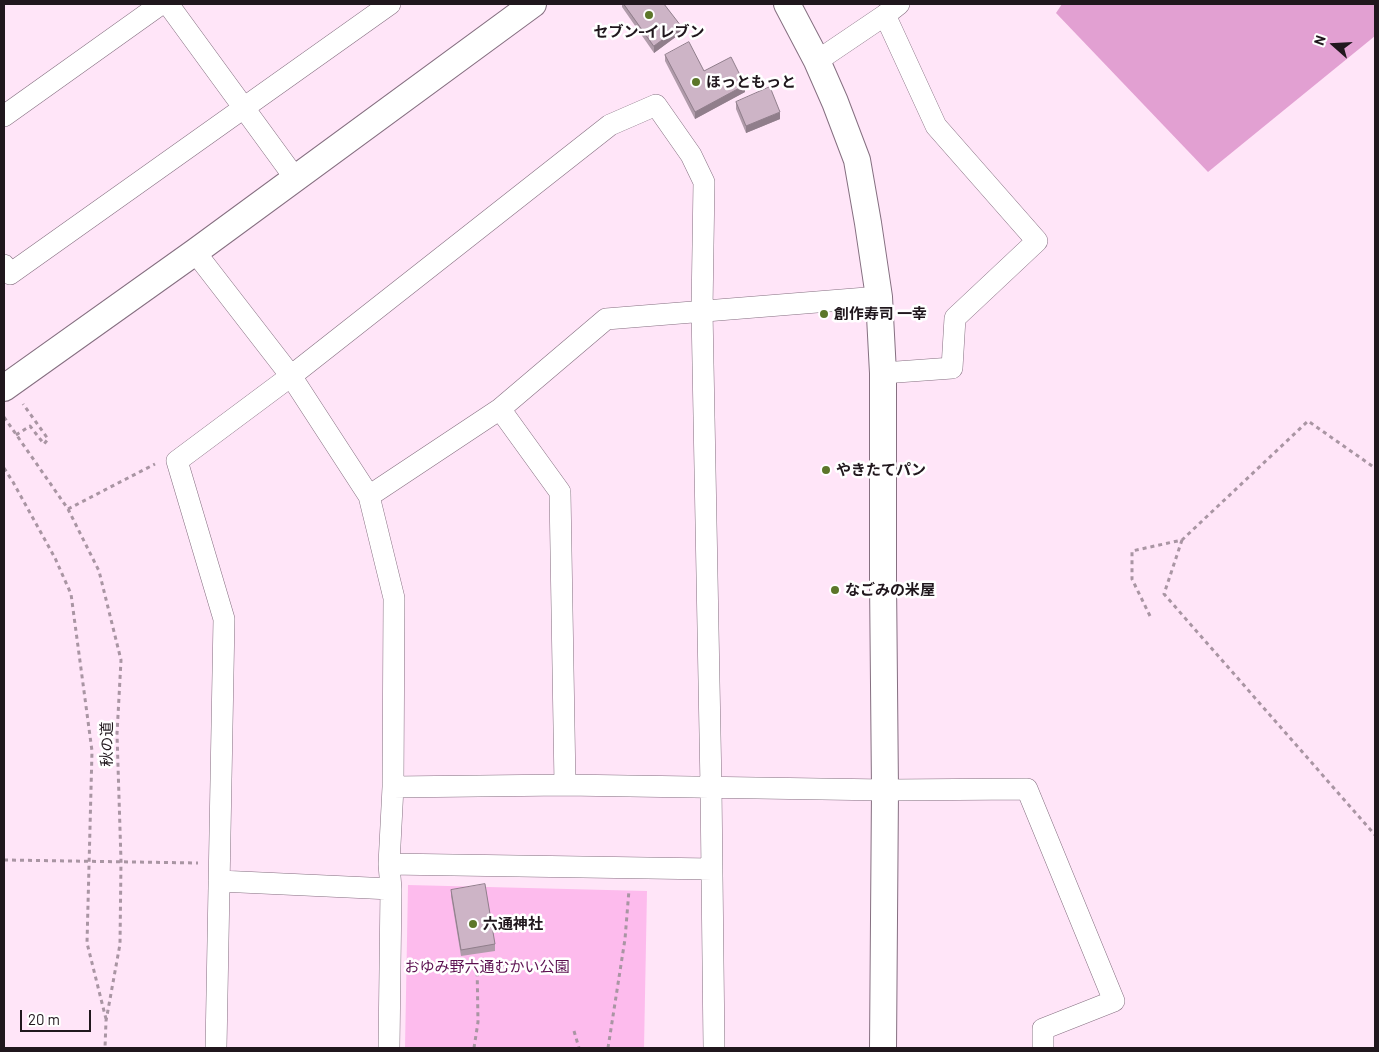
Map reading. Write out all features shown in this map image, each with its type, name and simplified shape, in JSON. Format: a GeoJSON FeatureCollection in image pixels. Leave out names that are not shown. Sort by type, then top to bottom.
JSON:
{"type":"FeatureCollection","features":[{"type":"Feature","properties":{"kind":"street"},"geometry":{"type":"LineString","coordinates":[[4,116],[160,4]]}},
{"type":"Feature","properties":{"kind":"street"},"geometry":{"type":"LineString","coordinates":[[168,4],[295,178]]}},
{"type":"Feature","properties":{"kind":"street"},"geometry":{"type":"LineString","coordinates":[[4,265],[10,274],[390,4]]}},
{"type":"Feature","properties":{"kind":"street"},"geometry":{"type":"LineString","coordinates":[[787,4],[836,102],[857,160],[879,297],[883,373],[885,790],[883,1048]]}},
{"type":"Feature","properties":{"kind":"street"},"geometry":{"type":"LineString","coordinates":[[6,386],[195,252],[517,8]]}},
{"type":"Feature","properties":{"kind":"street"},"geometry":{"type":"LineString","coordinates":[[817,61],[892,9],[936,126],[1037,241],[955,318],[952,368],[883,373]]}},
{"type":"Feature","properties":{"kind":"street"},"geometry":{"type":"LineString","coordinates":[[216,1048],[224,619],[177,461],[291,376],[610,125],[656,105],[691,155],[704,182],[702,310],[714,1048]]}},
{"type":"Feature","properties":{"kind":"street"},"geometry":{"type":"LineString","coordinates":[[195,252],[291,376],[369,496],[394,598],[392,786],[389,864],[391,889],[389,1048]]}},
{"type":"Feature","properties":{"kind":"street"},"geometry":{"type":"LineString","coordinates":[[369,496],[500,409],[606,319],[879,297]]}},
{"type":"Feature","properties":{"kind":"street"},"geometry":{"type":"LineString","coordinates":[[500,409],[560,492],[565,785]]}},
{"type":"Feature","properties":{"kind":"street"},"geometry":{"type":"LineString","coordinates":[[392,786],[565,785],[885,790],[1027,790],[1114,1001],[1043,1029],[1043,1048]]}},
{"type":"Feature","properties":{"kind":"street"},"geometry":{"type":"LineString","coordinates":[[389,864],[712,868]]}},
{"type":"Feature","properties":{"kind":"street"},"geometry":{"type":"LineString","coordinates":[[219,880],[391,889]]}},
{"type":"Feature","properties":{"kind":"path"},"geometry":{"type":"LineString","coordinates":[[6,386],[48,439],[44,444],[30,426],[16,435]]}},
{"type":"Feature","properties":{"kind":"path","name":"秋の道"},"geometry":{"type":"LineString","coordinates":[[4,417],[68,509],[99,571],[121,660],[117,734],[121,861],[120,944],[106,1020],[105,1048]]}},
{"type":"Feature","properties":{"kind":"path"},"geometry":{"type":"LineString","coordinates":[[1375,468],[1308,421],[1182,540],[1164,594],[1375,835]]}},
{"type":"Feature","properties":{"kind":"path"},"geometry":{"type":"LineString","coordinates":[[68,509],[163,460],[177,461]]}},
{"type":"Feature","properties":{"kind":"path"},"geometry":{"type":"LineString","coordinates":[[4,468],[55,558],[71,594],[92,751],[87,943],[106,1020]]}},
{"type":"Feature","properties":{"kind":"path"},"geometry":{"type":"LineString","coordinates":[[1150,616],[1132,579],[1132,551],[1182,540]]}},
{"type":"Feature","properties":{"kind":"path"},"geometry":{"type":"LineString","coordinates":[[608,1048],[626,939],[630,867]]}},
{"type":"Feature","properties":{"kind":"path"},"geometry":{"type":"LineString","coordinates":[[474,1048],[478,1022],[477,962]]}},
{"type":"Feature","properties":{"kind":"path"},"geometry":{"type":"LineString","coordinates":[[574,1031],[579,1048]]}},
{"type":"Feature","properties":{"kind":"green space","name":"おゆみ野六通むかい公園"},"geometry":{"type":"Polygon","coordinates":[[[408,885],[647,891],[644,1048],[405,1048],[408,885]]]}},
{"type":"Feature","properties":{"kind":"shaded area"},"geometry":{"type":"Polygon","coordinates":[[[1062,4],[1375,4],[1375,36],[1208,172],[1056,13],[1062,4]]]}},
{"type":"Feature","properties":{"kind":"building"},"geometry":{"type":"Polygon","coordinates":[[[624,4],[664,4],[681,26],[654,46],[624,4]]]}},
{"type":"Feature","properties":{"kind":"building"},"geometry":{"type":"Polygon","coordinates":[[[689,42],[704,71],[731,57],[745,85],[695,112],[665,55],[689,42]]]}},
{"type":"Feature","properties":{"kind":"building"},"geometry":{"type":"Polygon","coordinates":[[[770,87],[780,112],[746,126],[736,102],[770,87]]]}},
{"type":"Feature","properties":{"kind":"building","name":"六通神社"},"geometry":{"type":"Polygon","coordinates":[[[485,884],[495,944],[461,950],[451,890],[485,884]]]}},
{"type":"Feature","properties":{"kind":"place","name":"セブン-イレブン"},"geometry":{"type":"Point","coordinates":[649,15]}},
{"type":"Feature","properties":{"kind":"place","name":"ほっともっと"},"geometry":{"type":"Point","coordinates":[696,82]}},
{"type":"Feature","properties":{"kind":"place","name":"創作寿司 一幸"},"geometry":{"type":"Point","coordinates":[824,314]}},
{"type":"Feature","properties":{"kind":"place","name":"やきたてパン"},"geometry":{"type":"Point","coordinates":[826,470]}},
{"type":"Feature","properties":{"kind":"place","name":"なごみの米屋"},"geometry":{"type":"Point","coordinates":[835,590]}},
{"type":"Feature","properties":{"kind":"place","name":"六通神社"},"geometry":{"type":"Point","coordinates":[473,924]}}]}
